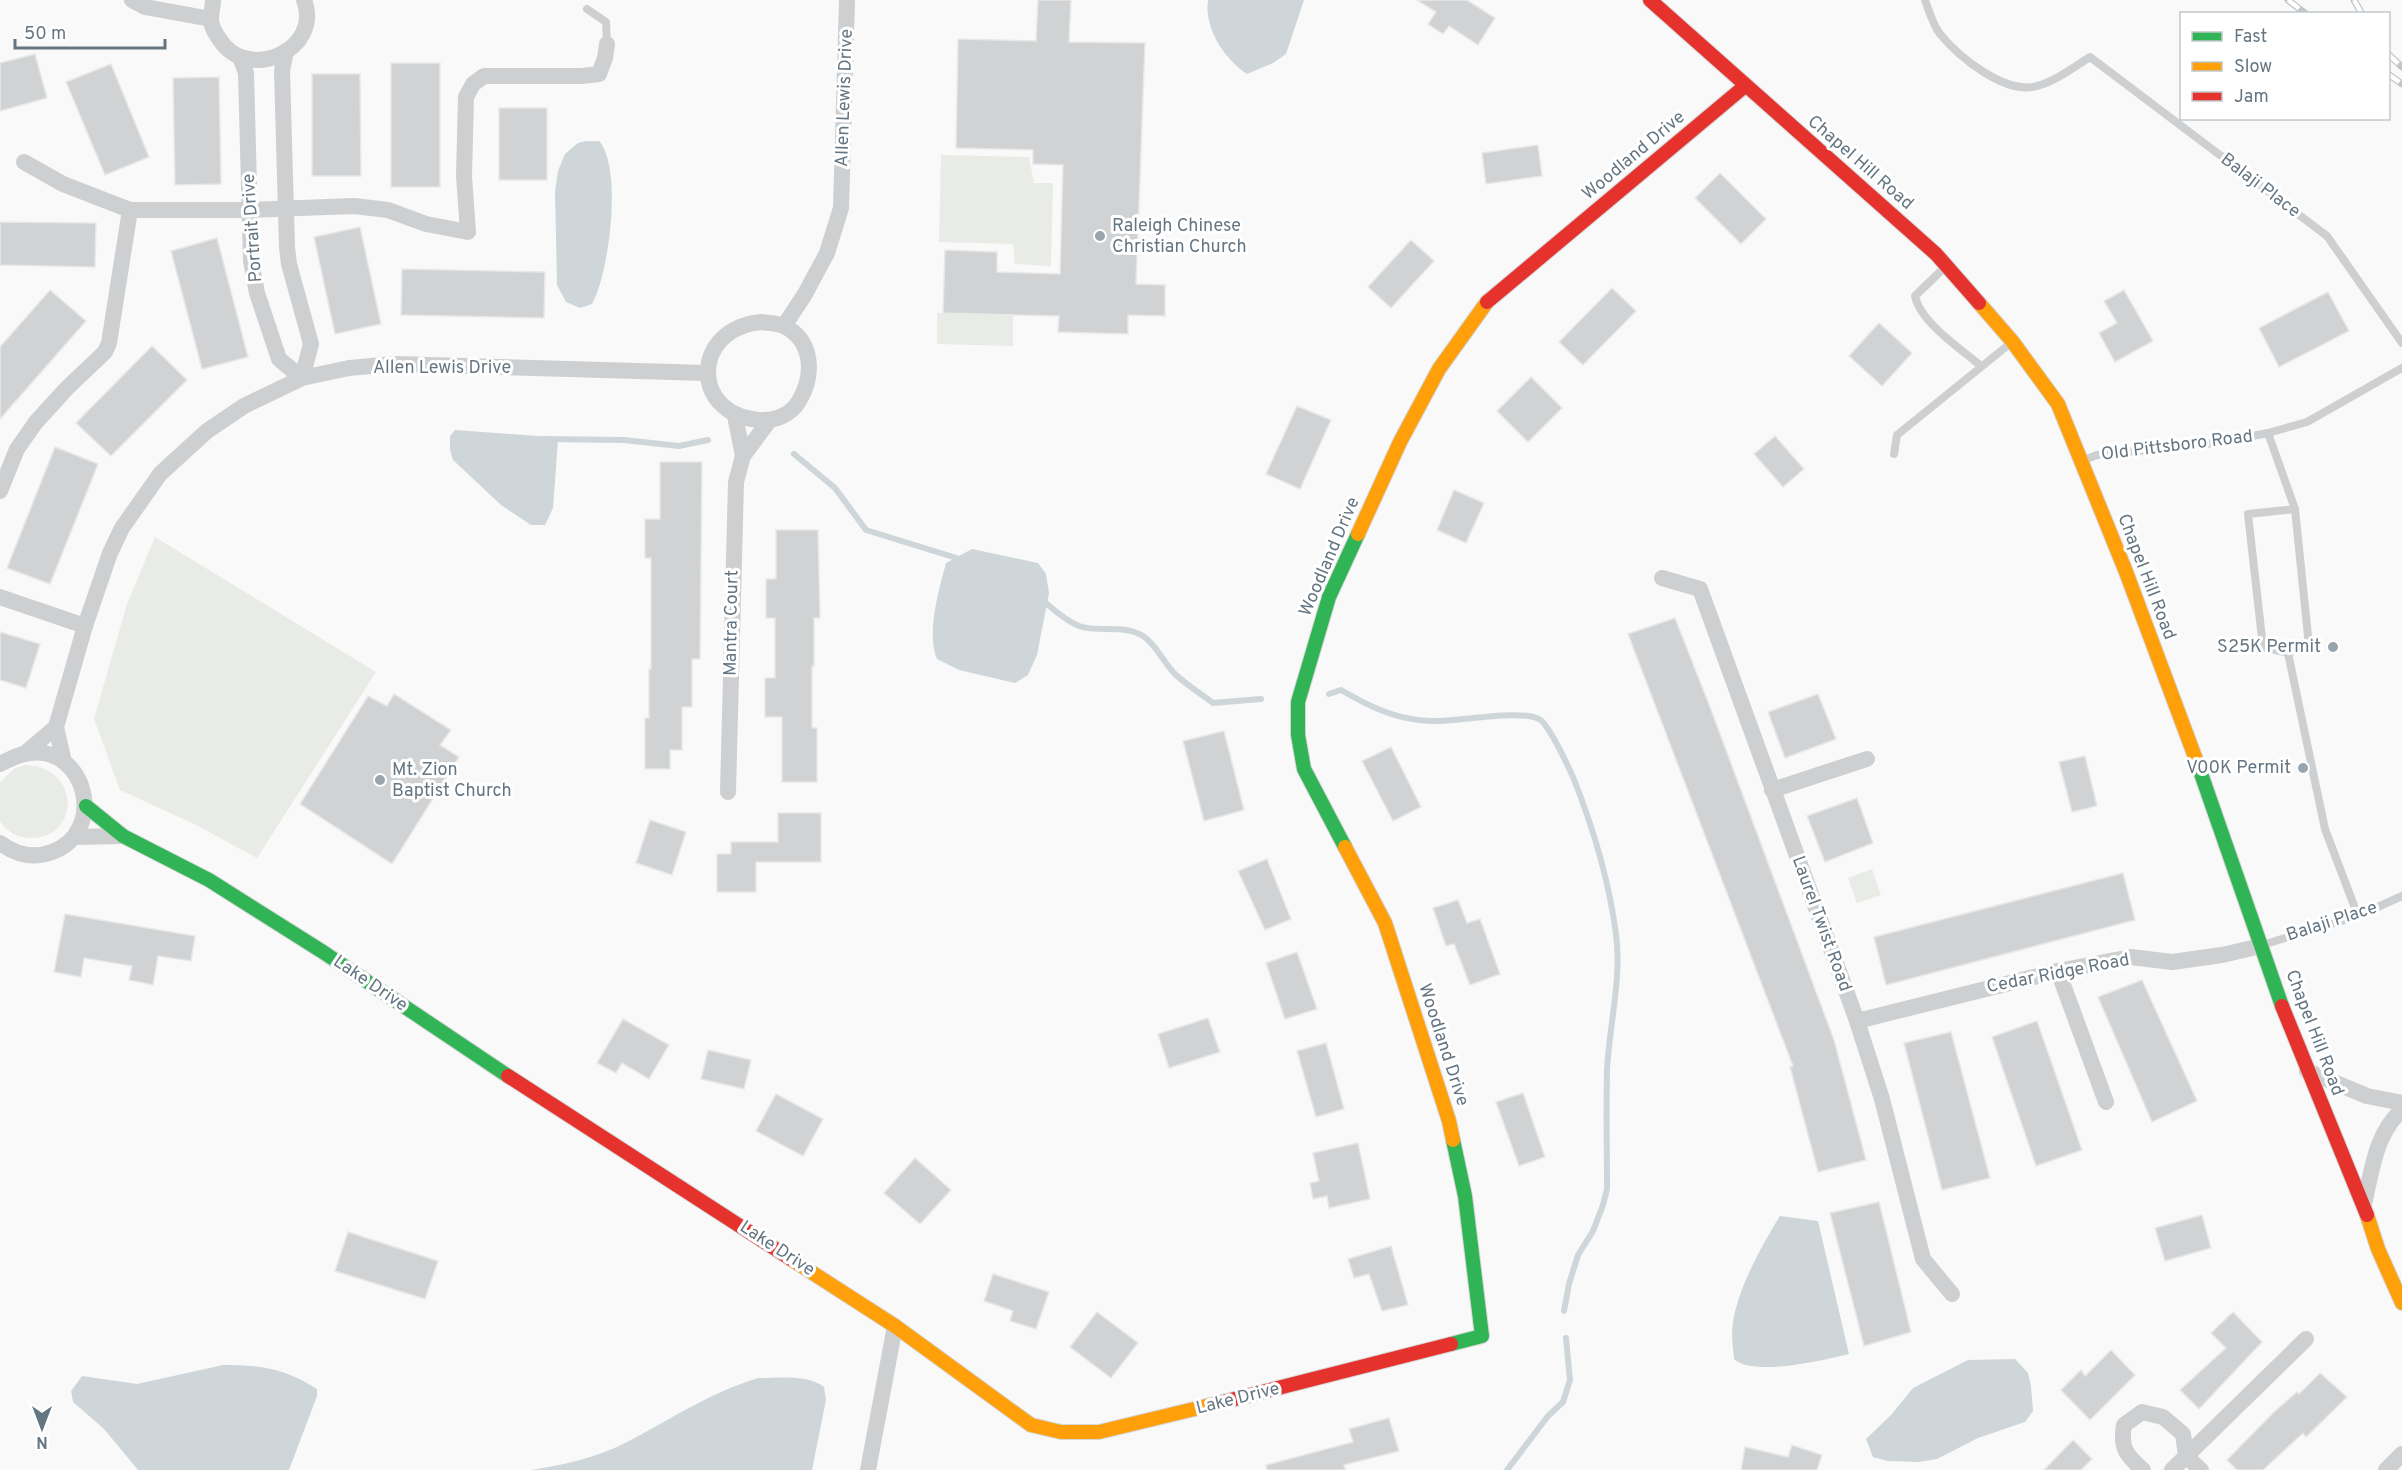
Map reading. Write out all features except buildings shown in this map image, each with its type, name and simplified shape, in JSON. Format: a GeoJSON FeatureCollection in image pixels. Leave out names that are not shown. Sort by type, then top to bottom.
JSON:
{"type":"FeatureCollection","features":[{"type":"Feature","properties":{"kind":"street"},"geometry":{"type":"LineString","coordinates":[[132,0],[145,7],[211,19]]}},
{"type":"Feature","properties":{"kind":"street"},"geometry":{"type":"LineString","coordinates":[[213,0],[211,19],[214,31],[224,46],[240,57],[258,61],[279,57],[297,44],[306,24],[307,9],[304,0]]}},
{"type":"Feature","properties":{"kind":"street","name":"Allen Lewis Drive"},"geometry":{"type":"LineString","coordinates":[[784,326],[805,294],[827,253],[841,208],[848,0]]}},
{"type":"Feature","properties":{"kind":"street","name":"Chapel Hill Road"},"geometry":{"type":"LineString","coordinates":[[1650,0],[1936,254],[2012,341],[2058,404],[2139,605],[2217,815],[2307,1071],[2364,1205],[2378,1249],[2402,1303]]}},
{"type":"Feature","properties":{"kind":"street"},"geometry":{"type":"LineString","coordinates":[[24,162],[63,184],[130,210],[257,210],[354,206],[388,210],[426,224],[468,232],[464,134],[466,97],[473,84],[484,76],[599,74],[607,44]]}},
{"type":"Feature","properties":{"kind":"street","name":"Portrait Drive"},"geometry":{"type":"LineString","coordinates":[[240,57],[246,73],[257,210],[251,261],[261,304],[279,359],[302,378],[312,344],[289,264],[285,208],[282,71],[286,51]]}},
{"type":"Feature","properties":{"kind":"street","name":"Woodland Drive"},"geometry":{"type":"LineString","coordinates":[[1482,1336],[1465,1196],[1449,1121],[1385,922],[1304,769],[1298,735],[1298,702],[1329,597],[1400,442],[1439,369],[1489,300],[1745,86]]}},
{"type":"Feature","properties":{"kind":"street"},"geometry":{"type":"LineString","coordinates":[[0,491],[17,449],[36,422],[105,352],[109,343],[130,210]]}},
{"type":"Feature","properties":{"kind":"street"},"geometry":{"type":"LineString","coordinates":[[761,322],[784,326],[800,339],[809,358],[810,378],[798,403],[785,415],[769,421],[735,416],[716,397],[707,373],[713,350],[723,336],[746,323],[761,322]]}},
{"type":"Feature","properties":{"kind":"street","name":"Allen Lewis Drive"},"geometry":{"type":"LineString","coordinates":[[64,762],[56,727],[85,626],[110,553],[122,528],[160,474],[207,431],[244,406],[302,378],[349,368],[394,364],[707,373]]}},
{"type":"Feature","properties":{"kind":"street","name":"Mantra Court"},"geometry":{"type":"LineString","coordinates":[[735,416],[743,456]]}},
{"type":"Feature","properties":{"kind":"street","name":"Mantra Court"},"geometry":{"type":"LineString","coordinates":[[728,792],[736,482],[743,456],[769,421]]}},
{"type":"Feature","properties":{"kind":"street","name":"Laurel Twist Road"},"geometry":{"type":"LineString","coordinates":[[1662,578],[1700,589],[1857,1021],[1882,1099],[1923,1259],[1952,1294]]}},
{"type":"Feature","properties":{"kind":"street"},"geometry":{"type":"LineString","coordinates":[[0,597],[85,626]]}},
{"type":"Feature","properties":{"kind":"street"},"geometry":{"type":"LineString","coordinates":[[24,754],[56,727]]}},
{"type":"Feature","properties":{"kind":"street"},"geometry":{"type":"LineString","coordinates":[[0,764],[32,752],[49,755],[64,762],[76,774],[83,789],[86,806],[82,822],[74,837],[60,849],[44,855],[26,856],[0,843]]}},
{"type":"Feature","properties":{"kind":"street"},"geometry":{"type":"LineString","coordinates":[[1773,790],[1867,759]]}},
{"type":"Feature","properties":{"kind":"street","name":"Lake Drive"},"geometry":{"type":"LineString","coordinates":[[86,806],[123,836],[240,898],[512,1078],[895,1326],[1031,1425],[1055,1433],[1080,1435],[1110,1431],[1482,1336]]}},
{"type":"Feature","properties":{"kind":"street","name":"Lake Drive"},"geometry":{"type":"LineString","coordinates":[[74,837],[123,836]]}},
{"type":"Feature","properties":{"kind":"street","name":"Cedar Ridge Road"},"geometry":{"type":"LineString","coordinates":[[1857,1021],[2058,971],[2132,957],[2172,962],[2222,955],[2262,946]]}},
{"type":"Feature","properties":{"kind":"street"},"geometry":{"type":"LineString","coordinates":[[2058,971],[2106,1102]]}},
{"type":"Feature","properties":{"kind":"street"},"geometry":{"type":"LineString","coordinates":[[2307,1071],[2367,1096],[2402,1103]]}},
{"type":"Feature","properties":{"kind":"street"},"geometry":{"type":"LineString","coordinates":[[2364,1205],[2377,1146],[2393,1117],[2402,1110]]}},
{"type":"Feature","properties":{"kind":"street"},"geometry":{"type":"LineString","coordinates":[[867,1470],[895,1326]]}},
{"type":"Feature","properties":{"kind":"street"},"geometry":{"type":"LineString","coordinates":[[2172,1470],[2306,1339]]}},
{"type":"Feature","properties":{"kind":"street"},"geometry":{"type":"LineString","coordinates":[[2143,1470],[2121,1441],[2124,1425],[2142,1412],[2163,1417],[2183,1434],[2186,1456],[2201,1470]]}},
{"type":"Feature","properties":{"kind":"street"},"geometry":{"type":"LineString","coordinates":[[2386,1470],[2402,1454]]}},
{"type":"Feature","properties":{"kind":"lane","name":"Balaji Place"},"geometry":{"type":"LineString","coordinates":[[1925,0],[1938,32],[1961,56],[2008,86],[2022,88],[2038,86],[2090,57],[2327,237],[2402,343]]}},
{"type":"Feature","properties":{"kind":"lane"},"geometry":{"type":"LineString","coordinates":[[587,9],[606,22],[607,44]]}},
{"type":"Feature","properties":{"kind":"lane"},"geometry":{"type":"LineString","coordinates":[[1946,266],[1915,296],[1917,308],[1940,332],[1981,366]]}},
{"type":"Feature","properties":{"kind":"lane"},"geometry":{"type":"LineString","coordinates":[[1893,454],[1897,435],[2012,341]]}},
{"type":"Feature","properties":{"kind":"lane","name":"Old Pittsboro Road"},"geometry":{"type":"LineString","coordinates":[[2080,461],[2097,455],[2216,443],[2268,434],[2307,422],[2402,368]]}},
{"type":"Feature","properties":{"kind":"lane"},"geometry":{"type":"LineString","coordinates":[[2268,434],[2295,509],[2309,646],[2288,653],[2263,647],[2248,514],[2295,509]]}},
{"type":"Feature","properties":{"kind":"lane"},"geometry":{"type":"LineString","coordinates":[[2288,653],[2325,829],[2358,916]]}},
{"type":"Feature","properties":{"kind":"lane","name":"Balaji Place"},"geometry":{"type":"LineString","coordinates":[[2262,946],[2358,916],[2402,896]]}},
{"type":"Feature","properties":{"kind":"shaded area"},"geometry":{"type":"Polygon","coordinates":[[[1208,0],[1304,0],[1286,54],[1273,63],[1247,74],[1231,60],[1217,42],[1209,21],[1208,0]]]}},
{"type":"Feature","properties":{"kind":"shaded area"},"geometry":{"type":"Polygon","coordinates":[[[599,141],[606,155],[612,197],[604,270],[592,304],[580,308],[566,302],[557,285],[555,192],[558,171],[565,154],[578,143],[599,141]]]}},
{"type":"Feature","properties":{"kind":"shaded area"},"geometry":{"type":"Polygon","coordinates":[[[941,155],[1029,157],[1034,183],[1053,183],[1051,266],[1015,264],[1013,244],[939,242],[941,155]]]}},
{"type":"Feature","properties":{"kind":"shaded area"},"geometry":{"type":"Polygon","coordinates":[[[937,313],[1013,315],[1013,346],[937,344],[937,313]]]}},
{"type":"Feature","properties":{"kind":"shaded area"},"geometry":{"type":"Polygon","coordinates":[[[455,430],[551,437],[558,440],[553,508],[545,525],[531,525],[501,505],[453,460],[450,436],[455,430]]]}},
{"type":"Feature","properties":{"kind":"shaded area"},"geometry":{"type":"Polygon","coordinates":[[[155,537],[376,672],[257,858],[196,825],[120,790],[94,719],[127,604],[155,537]]]}},
{"type":"Feature","properties":{"kind":"shaded area"},"geometry":{"type":"Polygon","coordinates":[[[972,549],[1038,563],[1046,574],[1049,593],[1037,655],[1028,675],[1015,683],[959,670],[937,659],[934,649],[933,624],[946,563],[972,549]]]}},
{"type":"Feature","properties":{"kind":"shaded area"},"geometry":{"type":"Polygon","coordinates":[[[26,765],[44,769],[57,777],[65,789],[68,802],[59,827],[47,835],[31,838],[13,834],[0,821],[0,782],[15,768],[26,765]]]}},
{"type":"Feature","properties":{"kind":"shaded area"},"geometry":{"type":"Polygon","coordinates":[[[1872,869],[1881,895],[1857,903],[1848,878],[1872,869]]]}},
{"type":"Feature","properties":{"kind":"shaded area"},"geometry":{"type":"Polygon","coordinates":[[[1780,1216],[1818,1221],[1849,1354],[1790,1366],[1772,1367],[1757,1367],[1734,1359],[1732,1327],[1740,1295],[1759,1253],[1780,1216]]]}},
{"type":"Feature","properties":{"kind":"shaded area"},"geometry":{"type":"Polygon","coordinates":[[[2015,1359],[2028,1373],[2031,1386],[2033,1411],[2025,1422],[1978,1438],[1937,1459],[1919,1462],[1888,1461],[1873,1457],[1866,1439],[1891,1415],[1913,1388],[1968,1360],[2015,1359]]]}},
{"type":"Feature","properties":{"kind":"shaded area"},"geometry":{"type":"Polygon","coordinates":[[[223,1365],[272,1369],[294,1376],[317,1389],[317,1396],[289,1470],[138,1470],[104,1429],[73,1402],[71,1391],[82,1376],[137,1384],[223,1365]]]}},
{"type":"Feature","properties":{"kind":"shaded area"},"geometry":{"type":"Polygon","coordinates":[[[758,1378],[801,1378],[824,1387],[826,1400],[812,1470],[531,1470],[603,1453],[706,1399],[758,1378]]]}},
{"type":"Feature","properties":{"kind":"waterway"},"geometry":{"type":"LineString","coordinates":[[544,439],[624,440],[679,446],[708,440]]}},
{"type":"Feature","properties":{"kind":"waterway"},"geometry":{"type":"LineString","coordinates":[[794,454],[835,488],[866,530],[963,560]]}},
{"type":"Feature","properties":{"kind":"waterway"},"geometry":{"type":"LineString","coordinates":[[1041,599],[1063,617],[1079,626],[1128,630],[1143,636],[1153,645],[1176,675],[1213,703],[1261,699]]}},
{"type":"Feature","properties":{"kind":"waterway"},"geometry":{"type":"LineString","coordinates":[[1329,694],[1341,690],[1384,712],[1419,720],[1442,721],[1517,715],[1539,719],[1558,745],[1573,777],[1594,835],[1609,894],[1616,934],[1617,968],[1607,1071],[1607,1189],[1593,1231],[1578,1255],[1564,1311]]}},
{"type":"Feature","properties":{"kind":"waterway"},"geometry":{"type":"LineString","coordinates":[[1507,1470],[1548,1416],[1563,1402],[1570,1380],[1566,1338]]}},
{"type":"Feature","properties":{"kind":"railway"},"geometry":{"type":"LineString","coordinates":[[2288,0],[2303,12]]}},
{"type":"Feature","properties":{"kind":"railway"},"geometry":{"type":"LineString","coordinates":[[2354,0],[2361,12]]}},
{"type":"Feature","properties":{"kind":"railway"},"geometry":{"type":"LineString","coordinates":[[2390,56],[2402,67]]}},
{"type":"Feature","properties":{"kind":"railway"},"geometry":{"type":"LineString","coordinates":[[2390,75],[2402,84]]}},
{"type":"Feature","properties":{"kind":"traffic: fast"},"geometry":{"type":"LineString","coordinates":[[1345,847],[1304,769],[1298,735],[1298,702],[1329,597],[1358,534]]}},
{"type":"Feature","properties":{"kind":"traffic: fast"},"geometry":{"type":"LineString","coordinates":[[2198,765],[2282,1006]]}},
{"type":"Feature","properties":{"kind":"traffic: fast"},"geometry":{"type":"LineString","coordinates":[[86,806],[123,836],[209,880],[323,952],[508,1076]]}},
{"type":"Feature","properties":{"kind":"traffic: fast"},"geometry":{"type":"LineString","coordinates":[[1451,1344],[1482,1336],[1465,1196],[1453,1140]]}},
{"type":"Feature","properties":{"kind":"traffic: slow"},"geometry":{"type":"LineString","coordinates":[[1358,534],[1400,442],[1439,369],[1487,302]]}},
{"type":"Feature","properties":{"kind":"traffic: slow"},"geometry":{"type":"LineString","coordinates":[[1979,303],[2012,341],[2058,404],[2126,572],[2198,765]]}},
{"type":"Feature","properties":{"kind":"traffic: slow"},"geometry":{"type":"LineString","coordinates":[[1345,847],[1385,923],[1449,1121],[1453,1140]]}},
{"type":"Feature","properties":{"kind":"traffic: slow"},"geometry":{"type":"LineString","coordinates":[[2367,1215],[2378,1249],[2402,1303]]}},
{"type":"Feature","properties":{"kind":"traffic: slow"},"geometry":{"type":"LineString","coordinates":[[791,1259],[895,1326],[1031,1425],[1061,1432],[1099,1432],[1215,1404]]}},
{"type":"Feature","properties":{"kind":"traffic: jam"},"geometry":{"type":"LineString","coordinates":[[1650,0],[1936,254],[1979,303]]}},
{"type":"Feature","properties":{"kind":"traffic: jam"},"geometry":{"type":"LineString","coordinates":[[1487,302],[1745,86]]}},
{"type":"Feature","properties":{"kind":"traffic: jam"},"geometry":{"type":"LineString","coordinates":[[2282,1006],[2367,1215]]}},
{"type":"Feature","properties":{"kind":"traffic: jam"},"geometry":{"type":"LineString","coordinates":[[508,1076],[791,1259]]}},
{"type":"Feature","properties":{"kind":"traffic: jam"},"geometry":{"type":"LineString","coordinates":[[1215,1404],[1451,1344]]}},
{"type":"Feature","properties":{"kind":"place","name":"Raleigh Chinese Christian Church"},"geometry":{"type":"Point","coordinates":[1100,236]}},
{"type":"Feature","properties":{"kind":"place","name":"S25K Permit"},"geometry":{"type":"Point","coordinates":[2333,647]}},
{"type":"Feature","properties":{"kind":"place","name":"V00K Permit"},"geometry":{"type":"Point","coordinates":[2303,768]}},
{"type":"Feature","properties":{"kind":"place","name":"Mt. Zion Baptist Church"},"geometry":{"type":"Point","coordinates":[380,780]}}]}
